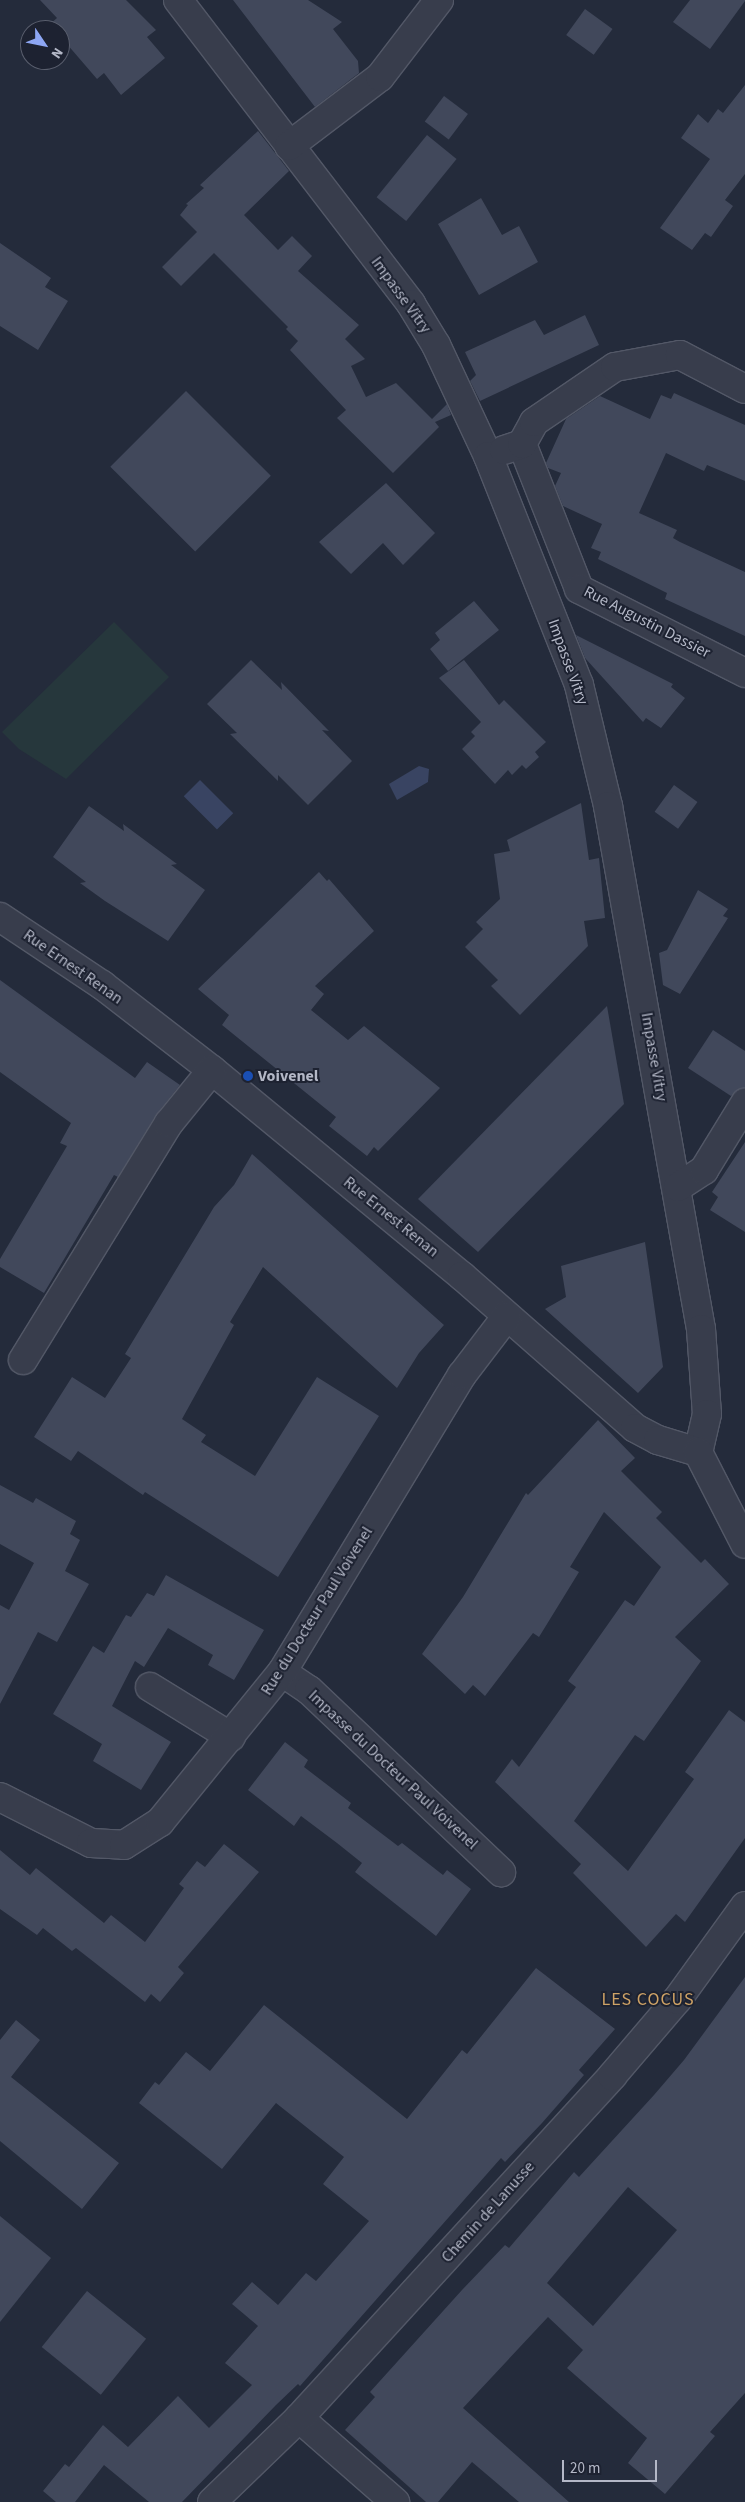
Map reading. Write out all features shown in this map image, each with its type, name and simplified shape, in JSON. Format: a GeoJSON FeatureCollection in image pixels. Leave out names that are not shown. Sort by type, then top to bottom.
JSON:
{"type":"FeatureCollection","features":[{"type":"Feature","properties":{"kind":"street","name":"Impasse Vitry"},"geometry":{"type":"LineString","coordinates":[[178,0],[411,304],[436,345],[488,456],[579,685],[608,806],[678,1187],[701,1329],[706,1414],[698,1452]]}},
{"type":"Feature","properties":{"kind":"street"},"geometry":{"type":"LineString","coordinates":[[289,146],[380,77],[439,0]]}},
{"type":"Feature","properties":{"kind":"street"},"geometry":{"type":"LineString","coordinates":[[488,456],[522,444],[534,422],[615,367],[680,355],[745,389]]}},
{"type":"Feature","properties":{"kind":"street","name":"Rue Augustin Dassier"},"geometry":{"type":"LineString","coordinates":[[522,444],[579,589],[745,673]]}},
{"type":"Feature","properties":{"kind":"street","name":"Rue Ernest Renan"},"geometry":{"type":"LineString","coordinates":[[0,917],[102,986],[212,1070],[507,1316],[635,1428],[658,1440],[698,1452]]}},
{"type":"Feature","properties":{"kind":"street"},"geometry":{"type":"LineString","coordinates":[[23,1360],[169,1123],[212,1070]]}},
{"type":"Feature","properties":{"kind":"street"},"geometry":{"type":"LineString","coordinates":[[678,1187],[704,1170],[745,1103]]}},
{"type":"Feature","properties":{"kind":"street","name":"Rue du Docteur Paul Voivenel"},"geometry":{"type":"LineString","coordinates":[[0,1797],[91,1844],[124,1845],[160,1822],[282,1672],[462,1375],[507,1316]]}},
{"type":"Feature","properties":{"kind":"street"},"geometry":{"type":"LineString","coordinates":[[698,1452],[745,1544]]}},
{"type":"Feature","properties":{"kind":"street","name":"Impasse du Docteur Paul Voivenel"},"geometry":{"type":"LineString","coordinates":[[282,1672],[309,1690],[501,1872]]}},
{"type":"Feature","properties":{"kind":"street"},"geometry":{"type":"LineString","coordinates":[[150,1687],[231,1737]]}},
{"type":"Feature","properties":{"kind":"street","name":"Chemin de Lanusse"},"geometry":{"type":"LineString","coordinates":[[212,2502],[299,2418],[612,2076],[676,2000],[745,1906]]}},
{"type":"Feature","properties":{"kind":"street"},"geometry":{"type":"LineString","coordinates":[[299,2418],[395,2502]]}},
{"type":"Feature","properties":{"kind":"shaded area"},"geometry":{"type":"Polygon","coordinates":[[[114,622],[169,677],[66,779],[19,749],[2,732],[114,622]]]}},
{"type":"Feature","properties":{"kind":"water"},"geometry":{"type":"Polygon","coordinates":[[[419,766],[429,769],[428,782],[397,800],[389,784],[419,766]]]}},
{"type":"Feature","properties":{"kind":"water"},"geometry":{"type":"Polygon","coordinates":[[[200,780],[233,813],[217,829],[184,796],[200,780]]]}},
{"type":"Feature","properties":{"kind":"building"},"geometry":{"type":"Polygon","coordinates":[[[40,0],[126,0],[156,30],[147,37],[165,58],[121,95],[104,73],[97,79],[70,48],[70,20],[55,20],[57,18],[40,0]]]}},
{"type":"Feature","properties":{"kind":"building"},"geometry":{"type":"Polygon","coordinates":[[[233,0],[308,0],[342,22],[333,29],[358,61],[359,73],[315,107],[233,0]]]}},
{"type":"Feature","properties":{"kind":"building"},"geometry":{"type":"Polygon","coordinates":[[[690,0],[745,1],[710,49],[673,22],[690,0]]]}},
{"type":"Feature","properties":{"kind":"building"},"geometry":{"type":"Polygon","coordinates":[[[585,9],[613,29],[594,55],[566,35],[585,9]]]}},
{"type":"Feature","properties":{"kind":"building"},"geometry":{"type":"Polygon","coordinates":[[[745,85],[745,174],[725,200],[733,206],[711,237],[705,233],[692,250],[660,228],[710,159],[681,138],[698,114],[708,123],[718,109],[723,113],[745,85]]]}},
{"type":"Feature","properties":{"kind":"building"},"geometry":{"type":"Polygon","coordinates":[[[444,96],[468,114],[449,140],[425,122],[444,96]]]}},
{"type":"Feature","properties":{"kind":"building"},"geometry":{"type":"Polygon","coordinates":[[[258,131],[289,171],[244,215],[278,250],[292,236],[312,256],[298,271],[359,325],[345,339],[365,359],[351,366],[366,397],[396,383],[432,419],[447,404],[451,415],[435,422],[439,427],[393,473],[337,418],[346,410],[290,350],[298,341],[286,329],[288,327],[214,253],[181,286],[162,267],[197,232],[180,215],[188,205],[186,204],[204,188],[200,185],[258,131]]]}},
{"type":"Feature","properties":{"kind":"building"},"geometry":{"type":"Polygon","coordinates":[[[427,135],[457,159],[406,221],[377,197],[427,135]]]}},
{"type":"Feature","properties":{"kind":"building"},"geometry":{"type":"Polygon","coordinates":[[[481,198],[502,235],[519,226],[538,262],[479,295],[438,224],[481,198]]]}},
{"type":"Feature","properties":{"kind":"building"},"geometry":{"type":"Polygon","coordinates":[[[0,243],[51,278],[45,287],[68,301],[38,350],[0,326],[0,243]]]}},
{"type":"Feature","properties":{"kind":"building"},"geometry":{"type":"Polygon","coordinates":[[[585,315],[599,345],[480,401],[470,381],[476,375],[465,352],[535,320],[544,335],[585,315]]]}},
{"type":"Feature","properties":{"kind":"building"},"geometry":{"type":"Polygon","coordinates":[[[186,391],[271,476],[195,552],[110,467],[186,391]]]}},
{"type":"Feature","properties":{"kind":"building"},"geometry":{"type":"Polygon","coordinates":[[[674,393],[745,425],[745,481],[707,465],[704,471],[666,453],[639,513],[677,530],[673,538],[680,542],[745,572],[745,636],[665,599],[667,593],[598,559],[601,552],[591,548],[602,524],[563,506],[555,486],[561,473],[548,468],[546,463],[566,419],[600,396],[650,419],[661,395],[671,399],[674,393]]]}},
{"type":"Feature","properties":{"kind":"building"},"geometry":{"type":"Polygon","coordinates":[[[386,483],[435,533],[403,565],[383,543],[351,574],[319,542],[386,483]]]}},
{"type":"Feature","properties":{"kind":"building"},"geometry":{"type":"Polygon","coordinates":[[[474,601],[499,630],[448,671],[430,649],[440,640],[435,633],[474,601]]]}},
{"type":"Feature","properties":{"kind":"building"},"geometry":{"type":"Polygon","coordinates":[[[576,635],[673,684],[671,687],[685,698],[661,728],[646,718],[643,722],[585,658],[576,635]]]}},
{"type":"Feature","properties":{"kind":"building"},"geometry":{"type":"Polygon","coordinates":[[[251,660],[282,690],[281,682],[329,731],[322,730],[352,761],[308,805],[278,775],[278,781],[230,734],[237,733],[207,704],[251,660]]]}},
{"type":"Feature","properties":{"kind":"building"},"geometry":{"type":"Polygon","coordinates":[[[464,660],[499,705],[504,700],[546,742],[535,752],[539,757],[526,769],[522,765],[512,775],[508,770],[495,784],[462,749],[475,736],[471,732],[481,722],[439,678],[464,660]]]}},
{"type":"Feature","properties":{"kind":"building"},"geometry":{"type":"Polygon","coordinates":[[[674,785],[697,802],[678,829],[655,812],[674,785]]]}},
{"type":"Feature","properties":{"kind":"building"},"geometry":{"type":"Polygon","coordinates":[[[581,803],[589,860],[599,858],[605,918],[584,921],[588,946],[520,1015],[491,986],[498,980],[465,947],[483,929],[476,922],[500,899],[494,854],[510,851],[507,840],[581,803]]]}},
{"type":"Feature","properties":{"kind":"building"},"geometry":{"type":"Polygon","coordinates":[[[89,806],[124,831],[123,824],[177,864],[171,865],[205,890],[168,941],[80,883],[86,882],[53,857],[89,806]]]}},
{"type":"Feature","properties":{"kind":"building"},"geometry":{"type":"Polygon","coordinates":[[[319,872],[327,881],[329,879],[374,931],[315,986],[324,994],[311,1010],[348,1040],[364,1026],[440,1088],[378,1151],[374,1147],[367,1156],[329,1126],[336,1117],[222,1025],[229,1015],[198,989],[319,872]]]}},
{"type":"Feature","properties":{"kind":"building"},"geometry":{"type":"Polygon","coordinates":[[[698,890],[728,909],[723,916],[728,918],[680,994],[663,985],[659,953],[667,950],[698,890]]]}},
{"type":"Feature","properties":{"kind":"building"},"geometry":{"type":"Polygon","coordinates":[[[0,980],[135,1078],[147,1062],[180,1085],[156,1115],[118,1177],[114,1175],[44,1293],[0,1267],[0,1259],[67,1146],[60,1143],[71,1123],[0,1072],[0,980]]]}},
{"type":"Feature","properties":{"kind":"building"},"geometry":{"type":"Polygon","coordinates":[[[607,1006],[624,1104],[478,1252],[418,1199],[607,1006]]]}},
{"type":"Feature","properties":{"kind":"building"},"geometry":{"type":"Polygon","coordinates":[[[713,1030],[745,1051],[745,1087],[731,1096],[688,1068],[713,1030]]]}},
{"type":"Feature","properties":{"kind":"building"},"geometry":{"type":"Polygon","coordinates":[[[745,1142],[745,1232],[710,1210],[718,1197],[712,1192],[745,1142]]]}},
{"type":"Feature","properties":{"kind":"building"},"geometry":{"type":"Polygon","coordinates":[[[252,1154],[444,1325],[419,1353],[397,1388],[263,1267],[230,1322],[234,1325],[182,1419],[206,1435],[201,1442],[255,1476],[317,1377],[379,1416],[278,1577],[145,1492],[143,1495],[78,1451],[71,1461],[34,1437],[72,1377],[105,1398],[131,1358],[125,1354],[214,1207],[234,1185],[252,1154]]]}},
{"type":"Feature","properties":{"kind":"building"},"geometry":{"type":"Polygon","coordinates":[[[645,1242],[663,1367],[638,1393],[545,1309],[566,1297],[561,1266],[645,1242]]]}},
{"type":"Feature","properties":{"kind":"building"},"geometry":{"type":"Polygon","coordinates":[[[598,1420],[635,1458],[621,1471],[662,1512],[656,1518],[701,1563],[705,1559],[729,1584],[675,1637],[701,1661],[644,1741],[635,1735],[574,1821],[628,1871],[694,1779],[685,1772],[729,1710],[745,1722],[745,1838],[685,1922],[676,1914],[646,1947],[573,1873],[581,1864],[495,1782],[512,1759],[519,1767],[576,1687],[568,1681],[625,1600],[634,1606],[661,1567],[604,1512],[570,1567],[579,1572],[539,1637],[533,1633],[485,1696],[473,1685],[465,1694],[422,1654],[463,1597],[526,1493],[528,1495],[598,1420]]]}},
{"type":"Feature","properties":{"kind":"building"},"geometry":{"type":"Polygon","coordinates":[[[0,1485],[33,1503],[36,1498],[76,1521],[70,1534],[80,1540],[65,1571],[89,1584],[57,1642],[38,1632],[0,1704],[0,1605],[9,1610],[34,1563],[0,1544],[0,1485]]]}},
{"type":"Feature","properties":{"kind":"building"},"geometry":{"type":"Polygon","coordinates":[[[166,1575],[264,1630],[234,1680],[208,1665],[213,1655],[168,1628],[144,1667],[135,1661],[112,1706],[171,1742],[141,1790],[93,1761],[102,1744],[53,1714],[93,1646],[104,1653],[126,1615],[131,1617],[147,1593],[154,1596],[166,1575]]]}},
{"type":"Feature","properties":{"kind":"building"},"geometry":{"type":"Polygon","coordinates":[[[285,1742],[308,1760],[304,1767],[351,1803],[348,1808],[398,1846],[402,1843],[443,1875],[447,1870],[471,1889],[436,1936],[355,1872],[362,1863],[337,1843],[301,1816],[294,1826],[248,1790],[285,1742]]]}},
{"type":"Feature","properties":{"kind":"building"},"geometry":{"type":"Polygon","coordinates":[[[224,1844],[259,1872],[178,1967],[184,1973],[160,2002],[151,1994],[145,2002],[76,1948],[72,1951],[43,1928],[37,1935],[0,1909],[0,1850],[30,1875],[36,1868],[104,1923],[111,1915],[145,1942],[184,1888],[179,1884],[197,1861],[205,1867],[224,1844]]]}},
{"type":"Feature","properties":{"kind":"building"},"geometry":{"type":"Polygon","coordinates":[[[536,1968],[615,2029],[579,2070],[584,2075],[542,2123],[505,2162],[501,2158],[300,2386],[298,2384],[276,2405],[182,2502],[149,2502],[104,2465],[75,2502],[56,2502],[43,2491],[65,2464],[69,2467],[103,2425],[128,2447],[178,2396],[209,2428],[252,2385],[225,2363],[258,2326],[232,2304],[252,2282],[278,2305],[306,2273],[316,2281],[369,2221],[323,2184],[344,2157],[276,2103],[222,2169],[139,2103],[155,2082],[159,2085],[186,2052],[210,2071],[264,2005],[407,2119],[462,2050],[467,2054],[536,1968]]]}},
{"type":"Feature","properties":{"kind":"building"},"geometry":{"type":"Polygon","coordinates":[[[745,1977],[745,2393],[710,2432],[715,2436],[665,2494],[628,2463],[647,2438],[567,2368],[583,2350],[548,2317],[463,2408],[569,2502],[519,2502],[472,2462],[438,2502],[426,2502],[345,2430],[375,2397],[370,2392],[462,2290],[505,2245],[509,2248],[574,2172],[579,2177],[684,2060],[745,1977]],[[628,2187],[547,2283],[593,2326],[677,2230],[628,2187]]]}},
{"type":"Feature","properties":{"kind":"building"},"geometry":{"type":"Polygon","coordinates":[[[16,2020],[40,2040],[11,2077],[119,2163],[82,2209],[0,2141],[0,2040],[16,2020]]]}},
{"type":"Feature","properties":{"kind":"building"},"geometry":{"type":"Polygon","coordinates":[[[0,2216],[51,2258],[0,2322],[0,2216]]]}},
{"type":"Feature","properties":{"kind":"building"},"geometry":{"type":"Polygon","coordinates":[[[87,2291],[146,2339],[101,2395],[42,2347],[87,2291]]]}},
{"type":"Feature","properties":{"kind":"place","name":"Voivenel"},"geometry":{"type":"Point","coordinates":[248,1076]}},
{"type":"Feature","properties":{"kind":"district","name":"LES COCUS"},"geometry":{"type":"Point","coordinates":[648,2000]}}]}
